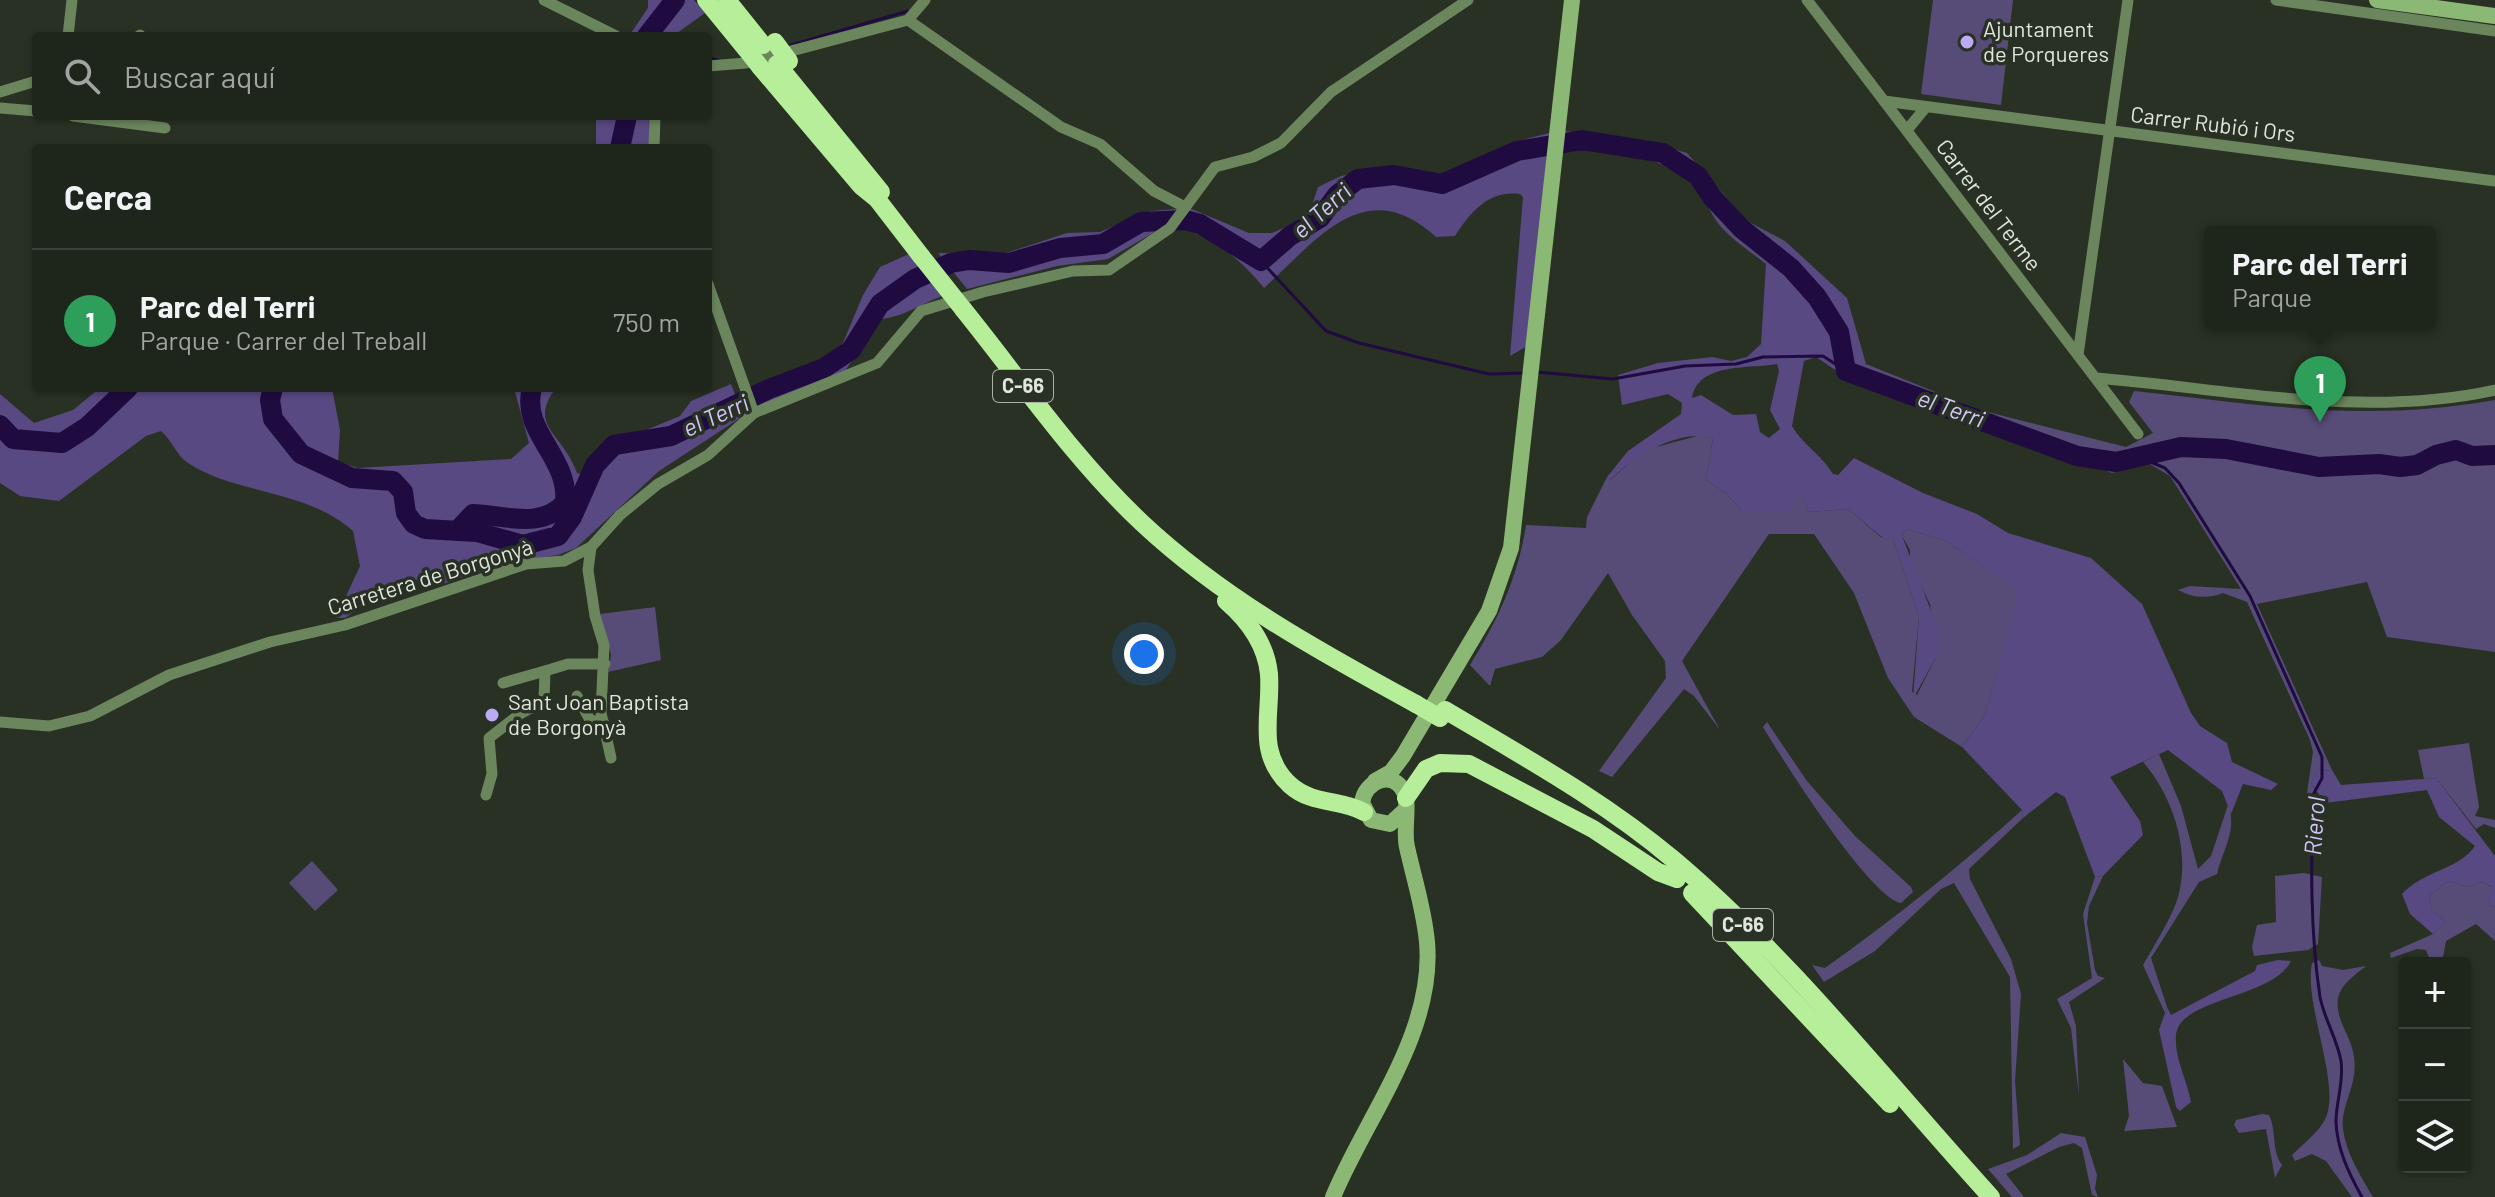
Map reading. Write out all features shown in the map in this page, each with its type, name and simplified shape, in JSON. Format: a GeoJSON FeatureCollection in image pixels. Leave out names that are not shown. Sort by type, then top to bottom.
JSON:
{"type":"FeatureCollection","features":[{"type":"Feature","properties":{"kind":"highway"},"geometry":{"type":"LineString","coordinates":[[706,0],[760,46]]}},
{"type":"Feature","properties":{"kind":"highway","name":"C-66"},"geometry":{"type":"LineString","coordinates":[[719,0],[760,46]]}},
{"type":"Feature","properties":{"kind":"highway","name":"C-66"},"geometry":{"type":"LineString","coordinates":[[727,0],[774,64],[841,141],[1092,472],[1142,523],[1197,570],[1297,635],[1419,700]]}},
{"type":"Feature","properties":{"kind":"highway"},"geometry":{"type":"LineString","coordinates":[[741,0],[760,46]]}},
{"type":"Feature","properties":{"kind":"highway"},"geometry":{"type":"LineString","coordinates":[[774,64],[861,186],[877,199],[926,255]]}},
{"type":"Feature","properties":{"kind":"highway","name":"C-66"},"geometry":{"type":"LineString","coordinates":[[968,308],[1087,451],[1158,523],[1234,583],[1419,700],[1579,790],[1683,868],[1787,972],[1991,1197]]}},
{"type":"Feature","properties":{"kind":"highway"},"geometry":{"type":"LineString","coordinates":[[1197,570],[1247,621],[1259,640],[1269,675],[1267,746],[1281,776],[1311,799],[1364,812]]}},
{"type":"Feature","properties":{"kind":"highway","name":"C-66"},"geometry":{"type":"LineString","coordinates":[[1443,714],[1592,812],[1677,879],[1792,996],[1974,1197]]}},
{"type":"Feature","properties":{"kind":"highway"},"geometry":{"type":"LineString","coordinates":[[1403,798],[1426,769],[1440,763],[1469,764],[1593,829],[1658,872],[1677,879]]}},
{"type":"Feature","properties":{"kind":"main road"},"geometry":{"type":"LineString","coordinates":[[1407,849],[1383,824],[1371,820],[1364,812],[1362,796],[1375,781],[1391,772],[1403,756],[1489,611],[1505,573],[1517,502],[1572,0]]}},
{"type":"Feature","properties":{"kind":"main road"},"geometry":{"type":"LineString","coordinates":[[2380,0],[2477,7],[2495,16]]}},
{"type":"Feature","properties":{"kind":"main road"},"geometry":{"type":"LineString","coordinates":[[1333,1197],[1411,1037],[1424,992],[1427,943],[1419,886],[1407,849],[1403,756]]}},
{"type":"Feature","properties":{"kind":"main road"},"geometry":{"type":"LineString","coordinates":[[1375,781],[1388,780],[1403,798]]}},
{"type":"Feature","properties":{"kind":"main road"},"geometry":{"type":"LineString","coordinates":[[1383,824],[1396,821],[1403,798]]}},
{"type":"Feature","properties":{"kind":"street"},"geometry":{"type":"LineString","coordinates":[[68,32],[72,0]]}},
{"type":"Feature","properties":{"kind":"street"},"geometry":{"type":"LineString","coordinates":[[544,0],[608,32]]}},
{"type":"Feature","properties":{"kind":"street"},"geometry":{"type":"LineString","coordinates":[[712,66],[746,63],[908,20],[925,0]]}},
{"type":"Feature","properties":{"kind":"street","name":"Carretera de Borgonyà"},"geometry":{"type":"LineString","coordinates":[[0,722],[49,726],[90,716],[169,675],[270,642],[345,625],[526,564],[564,561],[591,547],[620,515],[658,484],[708,455],[754,413],[877,363],[921,311],[983,292],[1073,271],[1109,270],[1170,228],[1183,206],[1215,167],[1253,157],[1281,143],[1331,92],[1468,0]]}},
{"type":"Feature","properties":{"kind":"street","name":"Carrer del Terme"},"geometry":{"type":"LineString","coordinates":[[1807,0],[2138,434]]}},
{"type":"Feature","properties":{"kind":"street"},"geometry":{"type":"LineString","coordinates":[[2078,355],[2128,0]]}},
{"type":"Feature","properties":{"kind":"street"},"geometry":{"type":"LineString","coordinates":[[2276,0],[2495,31]]}},
{"type":"Feature","properties":{"kind":"street"},"geometry":{"type":"LineString","coordinates":[[908,20],[1061,127],[1100,144],[1154,191],[1183,206]]}},
{"type":"Feature","properties":{"kind":"street"},"geometry":{"type":"LineString","coordinates":[[0,92],[32,82]]}},
{"type":"Feature","properties":{"kind":"street","name":"Carrer Rubió i Ors"},"geometry":{"type":"LineString","coordinates":[[1884,101],[2495,181]]}},
{"type":"Feature","properties":{"kind":"street"},"geometry":{"type":"LineString","coordinates":[[1907,130],[1926,107]]}},
{"type":"Feature","properties":{"kind":"street"},"geometry":{"type":"LineString","coordinates":[[0,108],[32,111]]}},
{"type":"Feature","properties":{"kind":"street"},"geometry":{"type":"LineString","coordinates":[[104,120],[165,128]]}},
{"type":"Feature","properties":{"kind":"street"},"geometry":{"type":"LineString","coordinates":[[654,144],[655,120]]}},
{"type":"Feature","properties":{"kind":"street"},"geometry":{"type":"LineString","coordinates":[[712,295],[754,413]]}},
{"type":"Feature","properties":{"kind":"street"},"geometry":{"type":"LineString","coordinates":[[2061,332],[2082,318]]}},
{"type":"Feature","properties":{"kind":"street"},"geometry":{"type":"LineString","coordinates":[[2096,378],[2292,400],[2357,403],[2405,404],[2495,390]]}},
{"type":"Feature","properties":{"kind":"street"},"geometry":{"type":"LineString","coordinates":[[591,547],[588,570],[605,664],[601,713],[611,758]]}},
{"type":"Feature","properties":{"kind":"street"},"geometry":{"type":"LineString","coordinates":[[503,683],[568,664],[605,664]]}},
{"type":"Feature","properties":{"kind":"street"},"geometry":{"type":"LineString","coordinates":[[486,795],[492,774],[489,738],[520,714],[544,701],[545,671]]}},
{"type":"Feature","properties":{"kind":"street"},"geometry":{"type":"LineString","coordinates":[[577,696],[590,720],[604,723]]}},
{"type":"Feature","properties":{"kind":"shaded area"},"geometry":{"type":"Polygon","coordinates":[[[648,0],[694,0],[705,13],[679,32],[632,32],[648,8],[648,0]]]}},
{"type":"Feature","properties":{"kind":"shaded area"},"geometry":{"type":"Polygon","coordinates":[[[1933,0],[2013,0],[2001,105],[1921,94],[1933,0]]]}},
{"type":"Feature","properties":{"kind":"shaded area"},"geometry":{"type":"Polygon","coordinates":[[[596,120],[649,120],[650,144],[596,144],[596,120]]]}},
{"type":"Feature","properties":{"kind":"shaded area"},"geometry":{"type":"Polygon","coordinates":[[[1564,131],[1637,139],[1687,153],[1747,221],[1785,241],[1766,264],[1723,229],[1701,194],[1686,178],[1657,162],[1642,158],[1562,146],[1564,131]]]}},
{"type":"Feature","properties":{"kind":"shaded area"},"geometry":{"type":"Polygon","coordinates":[[[1549,133],[1529,345],[1510,356],[1523,197],[1520,194],[1499,196],[1482,204],[1455,236],[1436,237],[1410,219],[1387,211],[1364,212],[1343,220],[1323,234],[1264,288],[1222,248],[1196,234],[1167,225],[1108,259],[1057,266],[967,289],[938,253],[1006,253],[1067,233],[1100,232],[1151,211],[1189,208],[1249,233],[1272,233],[1298,222],[1311,208],[1318,187],[1341,176],[1395,167],[1441,179],[1471,170],[1511,143],[1549,133]]]}},
{"type":"Feature","properties":{"kind":"shaded area"},"geometry":{"type":"Polygon","coordinates":[[[1785,241],[1847,298],[1866,364],[1841,374],[1816,357],[1804,361],[1792,426],[1833,474],[1838,475],[1854,458],[1923,493],[1977,514],[2008,533],[2091,558],[2142,604],[2191,713],[2200,726],[2227,743],[2232,762],[2278,784],[2271,790],[2243,784],[2231,814],[2222,791],[2168,750],[2110,777],[2140,821],[2143,835],[2103,876],[2095,877],[2065,797],[2056,792],[2023,818],[2022,810],[1962,747],[1985,715],[2019,590],[1946,541],[1907,529],[1902,536],[1940,634],[1936,657],[1913,699],[1919,616],[1893,538],[1883,538],[1848,509],[1809,512],[1800,492],[1790,512],[1742,511],[1726,493],[1706,480],[1713,438],[1685,437],[1671,441],[1643,454],[1609,481],[1607,477],[1628,451],[1681,414],[1682,403],[1668,394],[1622,405],[1618,375],[1658,363],[1712,357],[1731,361],[1747,357],[1761,344],[1766,264],[1785,241]],[[1777,364],[1714,373],[1696,386],[1692,398],[1701,395],[1733,415],[1756,414],[1760,432],[1769,438],[1780,429],[1770,410],[1779,371],[1777,364]]]}},
{"type":"Feature","properties":{"kind":"shaded area"},"geometry":{"type":"Polygon","coordinates":[[[909,254],[942,296],[904,313],[881,319],[845,371],[757,407],[659,471],[576,548],[558,555],[502,564],[446,583],[403,579],[345,618],[336,618],[360,566],[353,531],[314,507],[207,473],[184,460],[161,431],[146,436],[59,501],[20,496],[0,483],[0,394],[34,423],[73,410],[95,392],[333,392],[340,430],[338,462],[358,468],[511,459],[529,443],[515,392],[554,392],[545,412],[546,421],[577,473],[584,475],[615,443],[680,416],[691,401],[731,384],[736,397],[806,372],[843,343],[863,295],[880,267],[909,254]]]}},
{"type":"Feature","properties":{"kind":"shaded area"},"geometry":{"type":"Polygon","coordinates":[[[1866,364],[1980,410],[2126,447],[2153,433],[2129,402],[2134,391],[2271,406],[2358,411],[2447,407],[2495,400],[2495,652],[2387,637],[2367,582],[2257,604],[2332,770],[2317,771],[2311,783],[2317,792],[2310,795],[2307,793],[2313,752],[2310,740],[2247,602],[2223,593],[2200,597],[2178,590],[2190,586],[2241,589],[2170,476],[2148,463],[2112,473],[2005,431],[1940,415],[1841,374],[1866,364]]]}},
{"type":"Feature","properties":{"kind":"shaded area"},"geometry":{"type":"Polygon","coordinates":[[[1701,435],[1713,438],[1706,480],[1726,493],[1742,511],[1800,491],[1809,512],[1848,509],[1882,538],[1893,538],[1919,616],[1912,692],[1917,695],[1936,657],[1930,604],[1910,564],[1910,550],[1902,536],[1907,529],[1946,541],[2020,590],[1985,715],[1962,747],[1914,717],[1888,678],[1854,593],[1814,534],[1769,534],[1682,661],[1720,730],[1694,696],[1684,689],[1612,777],[1599,771],[1666,678],[1665,661],[1632,615],[1608,573],[1561,640],[1542,657],[1495,669],[1490,686],[1470,665],[1506,598],[1526,525],[1586,528],[1587,517],[1607,477],[1610,480],[1645,450],[1701,435]]]}},
{"type":"Feature","properties":{"kind":"shaded area"},"geometry":{"type":"Polygon","coordinates":[[[655,607],[661,660],[608,672],[611,655],[600,614],[655,607]]]}},
{"type":"Feature","properties":{"kind":"shaded area"},"geometry":{"type":"Polygon","coordinates":[[[1767,722],[1807,781],[1855,836],[1911,887],[1913,892],[1901,903],[1887,895],[1849,854],[1763,727],[1767,722]]]}},
{"type":"Feature","properties":{"kind":"shaded area"},"geometry":{"type":"Polygon","coordinates":[[[2469,743],[2479,807],[2475,816],[2495,820],[2495,828],[2484,824],[2476,829],[2436,778],[2424,779],[2418,750],[2469,743]]]}},
{"type":"Feature","properties":{"kind":"shaded area"},"geometry":{"type":"Polygon","coordinates":[[[2159,754],[2181,806],[2198,869],[2211,856],[2228,805],[2231,814],[2228,840],[2217,874],[2199,882],[2151,958],[2167,1007],[2165,1013],[2143,965],[2172,913],[2181,879],[2181,843],[2177,825],[2163,791],[2143,762],[2159,754]]]}},
{"type":"Feature","properties":{"kind":"shaded area"},"geometry":{"type":"Polygon","coordinates":[[[2332,770],[2341,785],[2436,778],[2495,856],[2495,907],[2488,905],[2492,887],[2482,882],[2469,887],[2447,881],[2429,897],[2432,911],[2446,922],[2433,934],[2410,914],[2402,894],[2420,880],[2460,860],[2475,846],[2439,817],[2427,790],[2325,803],[2311,783],[2317,771],[2332,770]]]}},
{"type":"Feature","properties":{"kind":"shaded area"},"geometry":{"type":"Polygon","coordinates":[[[2022,810],[2023,818],[1969,869],[1970,879],[2011,959],[2021,994],[2015,1081],[2020,1145],[2013,1149],[2010,977],[1954,883],[1941,889],[1875,951],[1824,982],[1812,965],[1825,968],[1851,949],[1950,872],[2022,810]]]}},
{"type":"Feature","properties":{"kind":"shaded area"},"geometry":{"type":"Polygon","coordinates":[[[312,861],[338,890],[315,911],[289,883],[312,861]]]}},
{"type":"Feature","properties":{"kind":"shaded area"},"geometry":{"type":"Polygon","coordinates":[[[2304,873],[2322,877],[2318,944],[2308,950],[2254,956],[2252,947],[2257,925],[2276,922],[2275,876],[2304,873]]]}},
{"type":"Feature","properties":{"kind":"shaded area"},"geometry":{"type":"Polygon","coordinates":[[[2103,876],[2089,906],[2087,923],[2095,970],[2098,976],[2105,978],[2069,1002],[2076,1026],[2079,1096],[2071,1028],[2057,999],[2092,978],[2083,914],[2095,877],[2103,876]]]}},
{"type":"Feature","properties":{"kind":"shaded area"},"geometry":{"type":"Polygon","coordinates":[[[2447,881],[2469,887],[2482,882],[2493,888],[2488,905],[2495,907],[2495,941],[2476,924],[2446,941],[2443,957],[2429,957],[2426,950],[2417,949],[2391,958],[2390,953],[2433,934],[2446,922],[2432,911],[2429,897],[2447,881]]]}},
{"type":"Feature","properties":{"kind":"shaded area"},"geometry":{"type":"Polygon","coordinates":[[[2278,960],[2291,961],[2281,973],[2266,983],[2209,1005],[2181,1023],[2176,1035],[2177,1052],[2191,1102],[2180,1111],[2176,1107],[2159,1030],[2167,1007],[2171,1015],[2255,971],[2257,965],[2278,960]]]}},
{"type":"Feature","properties":{"kind":"shaded area"},"geometry":{"type":"Polygon","coordinates":[[[2319,960],[2322,966],[2343,970],[2366,966],[2342,988],[2338,1005],[2354,1061],[2354,1078],[2343,1117],[2345,1138],[2352,1159],[2373,1197],[2352,1197],[2326,1161],[2312,1154],[2295,1161],[2292,1155],[2320,1127],[2328,1109],[2327,1070],[2311,981],[2312,963],[2319,960]]]}},
{"type":"Feature","properties":{"kind":"shaded area"},"geometry":{"type":"Polygon","coordinates":[[[2123,1059],[2143,1083],[2162,1086],[2177,1127],[2124,1131],[2129,1116],[2123,1059]]]}},
{"type":"Feature","properties":{"kind":"shaded area"},"geometry":{"type":"Polygon","coordinates":[[[2269,1115],[2276,1153],[2282,1165],[2275,1178],[2266,1129],[2239,1133],[2234,1125],[2236,1120],[2269,1115]]]}},
{"type":"Feature","properties":{"kind":"shaded area"},"geometry":{"type":"Polygon","coordinates":[[[2061,1133],[2085,1137],[2097,1175],[2095,1189],[2098,1197],[2092,1195],[2082,1148],[2074,1143],[2059,1147],[2006,1174],[2024,1197],[2012,1197],[1988,1169],[2027,1155],[2061,1133]]]}},
{"type":"Feature","properties":{"kind":"waterway"},"geometry":{"type":"LineString","coordinates":[[650,32],[675,0]]}},
{"type":"Feature","properties":{"kind":"waterway"},"geometry":{"type":"LineString","coordinates":[[788,46],[908,11]]}},
{"type":"Feature","properties":{"kind":"waterway"},"geometry":{"type":"LineString","coordinates":[[712,59],[718,60]]}},
{"type":"Feature","properties":{"kind":"waterway"},"geometry":{"type":"LineString","coordinates":[[621,144],[626,120]]}},
{"type":"Feature","properties":{"kind":"waterway","name":"el Terri"},"geometry":{"type":"LineString","coordinates":[[272,392],[273,419],[301,454],[352,478],[393,481],[403,492],[406,513],[414,524],[425,529],[477,532],[523,545],[558,536],[572,517],[595,465],[614,445],[671,436],[769,389],[824,368],[851,350],[880,304],[915,279],[951,263],[969,260],[1009,263],[1060,248],[1103,244],[1141,222],[1185,220],[1200,224],[1261,261],[1290,236],[1320,218],[1337,195],[1358,179],[1394,175],[1442,184],[1517,151],[1582,140],[1663,153],[1698,176],[1712,197],[1742,229],[1791,268],[1817,297],[1839,332],[1846,371],[2077,456],[2116,462],[2181,447],[2226,449],[2319,467],[2379,464],[2400,467],[2417,465],[2436,455],[2456,450],[2472,456],[2495,455]]}},
{"type":"Feature","properties":{"kind":"waterway"},"geometry":{"type":"LineString","coordinates":[[1261,261],[1326,331],[1359,343],[1489,374],[1526,373]]}},
{"type":"Feature","properties":{"kind":"waterway"},"geometry":{"type":"LineString","coordinates":[[1537,372],[1613,379],[1685,366],[1736,364],[1763,357],[1823,356],[1846,371]]}},
{"type":"Feature","properties":{"kind":"waterway","name":"el Terri"},"geometry":{"type":"LineString","coordinates":[[0,425],[13,439],[62,443],[87,427],[124,392]]}},
{"type":"Feature","properties":{"kind":"waterway"},"geometry":{"type":"LineString","coordinates":[[457,531],[473,514],[533,519],[555,511],[565,503],[565,487],[560,472],[533,418],[532,392]]}},
{"type":"Feature","properties":{"kind":"waterway","name":"el Terri"},"geometry":{"type":"LineString","coordinates":[[690,427],[695,430]]}},
{"type":"Feature","properties":{"kind":"waterway","name":"Rierol"},"geometry":{"type":"LineString","coordinates":[[2141,458],[2165,468],[2179,483],[2250,596],[2322,757],[2322,778],[2313,795],[2314,947],[2320,997],[2341,1061],[2336,1122],[2339,1142],[2348,1170],[2362,1197]]}},
{"type":"Feature","properties":{"kind":"place","name":"Ajuntament de Porqueres"},"geometry":{"type":"Point","coordinates":[1967,42]}},
{"type":"Feature","properties":{"kind":"place","name":"Parc del Terri"},"geometry":{"type":"Point","coordinates":[2320,422]}},
{"type":"Feature","properties":{"kind":"place","name":"Sant Joan Baptista de Borgonyà"},"geometry":{"type":"Point","coordinates":[492,715]}}]}
